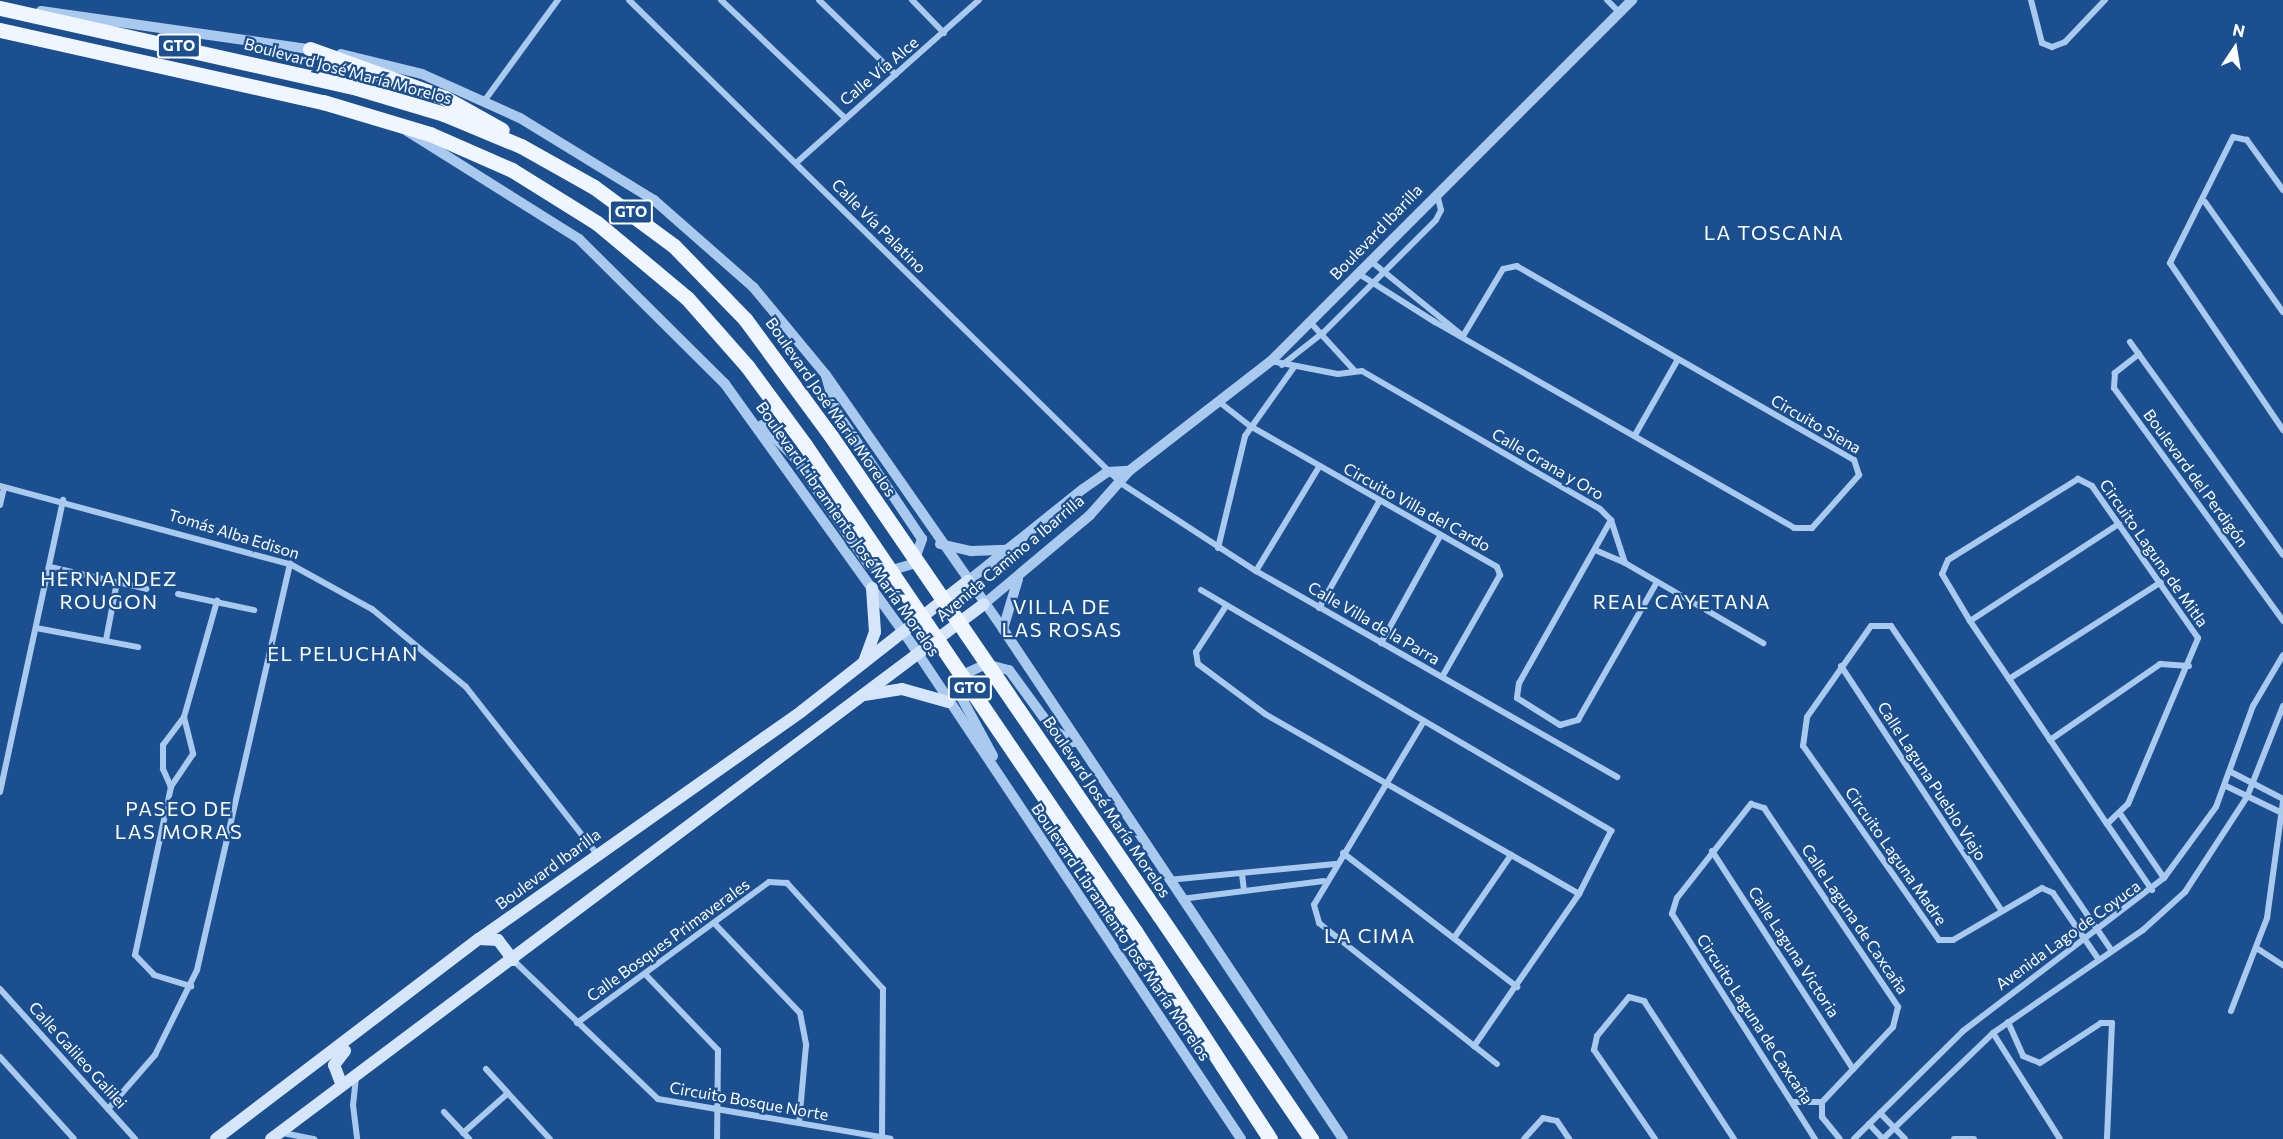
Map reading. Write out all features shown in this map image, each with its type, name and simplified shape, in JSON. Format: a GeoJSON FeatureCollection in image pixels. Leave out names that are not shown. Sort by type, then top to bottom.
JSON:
{"type":"FeatureCollection","features":[{"type":"Feature","properties":{"kind":"main road","name":"Boulevard José María Morelos"},"geometry":{"type":"LineString","coordinates":[[0,8],[357,88],[444,114],[521,146],[594,187],[674,246],[745,319],[831,436],[1311,1139]]}},
{"type":"Feature","properties":{"kind":"main road","name":"GTO"},"geometry":{"type":"LineString","coordinates":[[0,30],[221,76],[392,121],[512,170],[628,246],[721,333],[805,445],[1135,931],[1270,1139]]}},
{"type":"Feature","properties":{"kind":"main road"},"geometry":{"type":"LineString","coordinates":[[310,49],[445,98],[521,146]]}},
{"type":"Feature","properties":{"kind":"main road","name":"Avenida Camino a Ibarrilla"},"geometry":{"type":"LineString","coordinates":[[904,633],[968,581]]}},
{"type":"Feature","properties":{"kind":"main road"},"geometry":{"type":"LineString","coordinates":[[864,664],[874,632],[872,588]]}},
{"type":"Feature","properties":{"kind":"main road","name":"Avenida Camino a Ibarrilla"},"geometry":{"type":"LineString","coordinates":[[919,654],[984,604]]}},
{"type":"Feature","properties":{"kind":"main road","name":"Boulevard Ibarilla"},"geometry":{"type":"LineString","coordinates":[[216,1139],[479,939],[904,633]]}},
{"type":"Feature","properties":{"kind":"main road"},"geometry":{"type":"LineString","coordinates":[[275,1136],[358,1070],[513,960],[860,695],[919,654]]}},
{"type":"Feature","properties":{"kind":"main road"},"geometry":{"type":"LineString","coordinates":[[860,695],[902,689],[948,702]]}},
{"type":"Feature","properties":{"kind":"main road"},"geometry":{"type":"LineString","coordinates":[[479,939],[498,940],[513,960]]}},
{"type":"Feature","properties":{"kind":"main road"},"geometry":{"type":"LineString","coordinates":[[341,1083],[335,1060],[376,1028],[387,1011]]}},
{"type":"Feature","properties":{"kind":"street"},"geometry":{"type":"LineString","coordinates":[[484,99],[558,0]]}},
{"type":"Feature","properties":{"kind":"street","name":"Calle Vía Palatino"},"geometry":{"type":"LineString","coordinates":[[629,0],[1107,472],[1122,484]]}},
{"type":"Feature","properties":{"kind":"street"},"geometry":{"type":"LineString","coordinates":[[721,0],[845,118]]}},
{"type":"Feature","properties":{"kind":"street"},"geometry":{"type":"LineString","coordinates":[[819,0],[896,75]]}},
{"type":"Feature","properties":{"kind":"street"},"geometry":{"type":"LineString","coordinates":[[912,0],[944,33]]}},
{"type":"Feature","properties":{"kind":"street","name":"Calle Vía Alce"},"geometry":{"type":"LineString","coordinates":[[796,163],[979,0]]}},
{"type":"Feature","properties":{"kind":"street"},"geometry":{"type":"LineString","coordinates":[[1607,0],[1619,12]]}},
{"type":"Feature","properties":{"kind":"street","name":"Boulevard Ibarilla"},"geometry":{"type":"LineString","coordinates":[[1122,484],[1129,471],[1218,401],[1276,363],[1310,322],[1372,262],[1436,193],[1632,0]]}},
{"type":"Feature","properties":{"kind":"street"},"geometry":{"type":"LineString","coordinates":[[2031,0],[2048,46],[2065,42],[2105,0]]}},
{"type":"Feature","properties":{"kind":"street","name":"Boulevard José María Morelos"},"geometry":{"type":"LineString","coordinates":[[0,8],[310,49],[422,74],[484,99],[615,174],[690,227],[754,288],[826,375],[940,544],[968,581]]}},
{"type":"Feature","properties":{"kind":"street","name":"Boulevard Libramiento José María Morelos"},"geometry":{"type":"LineString","coordinates":[[392,121],[579,239],[704,361],[752,418],[919,654],[948,702],[1241,1139]]}},
{"type":"Feature","properties":{"kind":"street"},"geometry":{"type":"LineString","coordinates":[[2283,190],[2247,140],[2233,136],[2205,202],[2171,257],[2170,268],[2283,430]]}},
{"type":"Feature","properties":{"kind":"street"},"geometry":{"type":"LineString","coordinates":[[1276,363],[1324,332],[1385,273],[1439,215],[1436,193]]}},
{"type":"Feature","properties":{"kind":"street"},"geometry":{"type":"LineString","coordinates":[[2205,202],[2283,312]]}},
{"type":"Feature","properties":{"kind":"street","name":"Circuito Siena"},"geometry":{"type":"LineString","coordinates":[[1372,262],[1462,336]]}},
{"type":"Feature","properties":{"kind":"street","name":"Circuito Siena"},"geometry":{"type":"LineString","coordinates":[[1359,274],[1373,285],[1800,530],[1815,525],[1858,475],[1854,460],[1677,361],[1513,265],[1503,269],[1462,336]]}},
{"type":"Feature","properties":{"kind":"street","name":"Calle Grana y Oro"},"geometry":{"type":"LineString","coordinates":[[1310,322],[1324,332],[1354,370],[1600,509],[1611,520],[1625,564]]}},
{"type":"Feature","properties":{"kind":"street","name":"Boulevard del Perdigón"},"geometry":{"type":"LineString","coordinates":[[2130,342],[2283,555]]}},
{"type":"Feature","properties":{"kind":"street","name":"Boulevard del Perdigón"},"geometry":{"type":"LineString","coordinates":[[2139,354],[2115,373],[2114,388],[2283,621]]}},
{"type":"Feature","properties":{"kind":"street"},"geometry":{"type":"LineString","coordinates":[[1635,435],[1677,361]]}},
{"type":"Feature","properties":{"kind":"street"},"geometry":{"type":"LineString","coordinates":[[1276,363],[1338,374],[1354,370]]}},
{"type":"Feature","properties":{"kind":"street"},"geometry":{"type":"LineString","coordinates":[[1218,548],[1250,426],[1294,367]]}},
{"type":"Feature","properties":{"kind":"street"},"geometry":{"type":"LineString","coordinates":[[752,418],[783,444],[869,566],[885,572],[913,564],[922,538],[836,411],[826,375]]}},
{"type":"Feature","properties":{"kind":"street","name":"Circuito Villa del Cardo"},"geometry":{"type":"LineString","coordinates":[[1218,401],[1250,426],[1379,502],[1497,567],[1500,575],[1442,677]]}},
{"type":"Feature","properties":{"kind":"street"},"geometry":{"type":"LineString","coordinates":[[1256,571],[1319,467]]}},
{"type":"Feature","properties":{"kind":"street"},"geometry":{"type":"LineString","coordinates":[[1107,472],[1129,471]]}},
{"type":"Feature","properties":{"kind":"street","name":"Avenida Camino a Ibarrilla"},"geometry":{"type":"LineString","coordinates":[[968,581],[1107,472]]}},
{"type":"Feature","properties":{"kind":"street","name":"Circuito Laguna de Mitla"},"geometry":{"type":"LineString","coordinates":[[2121,815],[2189,666],[2196,632],[2088,482],[2078,479],[1948,560],[1942,578],[2152,890]]}},
{"type":"Feature","properties":{"kind":"street","name":"Avenida Camino a Ibarrilla"},"geometry":{"type":"LineString","coordinates":[[984,604],[1122,484]]}},
{"type":"Feature","properties":{"kind":"street","name":"Calle Villa de la Parra"},"geometry":{"type":"LineString","coordinates":[[1122,484],[1256,571],[1617,777]]}},
{"type":"Feature","properties":{"kind":"street"},"geometry":{"type":"LineString","coordinates":[[0,505],[2,486]]}},
{"type":"Feature","properties":{"kind":"street","name":"Tomás Alba Edison"},"geometry":{"type":"LineString","coordinates":[[2,486],[63,500],[290,564],[372,609],[466,687],[597,854]]}},
{"type":"Feature","properties":{"kind":"street"},"geometry":{"type":"LineString","coordinates":[[0,792],[63,500]]}},
{"type":"Feature","properties":{"kind":"street"},"geometry":{"type":"LineString","coordinates":[[1319,608],[1379,502]]}},
{"type":"Feature","properties":{"kind":"street"},"geometry":{"type":"LineString","coordinates":[[1611,520],[1517,691],[1522,703],[1560,725],[1578,720],[1657,582]]}},
{"type":"Feature","properties":{"kind":"street"},"geometry":{"type":"LineString","coordinates":[[1970,621],[2120,524]]}},
{"type":"Feature","properties":{"kind":"street"},"geometry":{"type":"LineString","coordinates":[[1381,643],[1440,536]]}},
{"type":"Feature","properties":{"kind":"street"},"geometry":{"type":"LineString","coordinates":[[940,544],[971,551],[1008,550]]}},
{"type":"Feature","properties":{"kind":"street"},"geometry":{"type":"LineString","coordinates":[[1595,550],[1625,564],[1763,643]]}},
{"type":"Feature","properties":{"kind":"street"},"geometry":{"type":"LineString","coordinates":[[108,1109],[155,1055],[191,986],[290,564]]}},
{"type":"Feature","properties":{"kind":"street"},"geometry":{"type":"LineString","coordinates":[[50,567],[147,590]]}},
{"type":"Feature","properties":{"kind":"street"},"geometry":{"type":"LineString","coordinates":[[1003,629],[1007,601],[1021,573]]}},
{"type":"Feature","properties":{"kind":"street"},"geometry":{"type":"LineString","coordinates":[[968,581],[1003,629],[1075,743],[1343,1139]]}},
{"type":"Feature","properties":{"kind":"street"},"geometry":{"type":"LineString","coordinates":[[106,640],[117,582]]}},
{"type":"Feature","properties":{"kind":"street"},"geometry":{"type":"LineString","coordinates":[[2009,680],[2161,582]]}},
{"type":"Feature","properties":{"kind":"street"},"geometry":{"type":"LineString","coordinates":[[1201,590],[1608,827],[1611,836],[1579,894],[1517,987],[1474,1046]]}},
{"type":"Feature","properties":{"kind":"street"},"geometry":{"type":"LineString","coordinates":[[178,594],[254,610]]}},
{"type":"Feature","properties":{"kind":"street"},"geometry":{"type":"LineString","coordinates":[[171,787],[162,769],[163,745],[184,717],[216,601]]}},
{"type":"Feature","properties":{"kind":"street"},"geometry":{"type":"LineString","coordinates":[[1226,606],[1196,652],[1198,664],[1265,714],[1579,894]]}},
{"type":"Feature","properties":{"kind":"street"},"geometry":{"type":"LineString","coordinates":[[1841,666],[1877,623],[1891,626],[2112,951]]}},
{"type":"Feature","properties":{"kind":"street"},"geometry":{"type":"LineString","coordinates":[[36,628],[138,647]]}},
{"type":"Feature","properties":{"kind":"street","name":"Avenida Lago de Coyuca"},"geometry":{"type":"LineString","coordinates":[[1854,1139],[1963,1031],[2098,932],[2164,878],[2194,842],[2226,786],[2253,706],[2283,655]]}},
{"type":"Feature","properties":{"kind":"street"},"geometry":{"type":"LineString","coordinates":[[999,776],[959,693],[975,668],[996,664],[1009,670],[1052,729],[1075,743]]}},
{"type":"Feature","properties":{"kind":"street"},"geometry":{"type":"LineString","coordinates":[[2050,740],[2160,664],[2189,666]]}},
{"type":"Feature","properties":{"kind":"street","name":"Circuito Laguna Madre"},"geometry":{"type":"LineString","coordinates":[[1841,666],[1801,730],[1803,746],[1932,933],[1953,940],[2036,889],[2047,889],[2099,960]]}},
{"type":"Feature","properties":{"kind":"street","name":"Calle Laguna Pueblo Viejo"},"geometry":{"type":"LineString","coordinates":[[1841,666],[2001,910]]}},
{"type":"Feature","properties":{"kind":"street"},"geometry":{"type":"LineString","coordinates":[[1869,1124],[1882,1139],[1993,1033],[2112,951],[2185,892],[2247,797],[2283,706]]}},
{"type":"Feature","properties":{"kind":"street"},"geometry":{"type":"LineString","coordinates":[[184,717],[193,754],[171,787],[135,955],[154,975],[191,986]]}},
{"type":"Feature","properties":{"kind":"street"},"geometry":{"type":"LineString","coordinates":[[1424,721],[1390,785],[1324,880],[1314,905],[1320,923],[1497,1064]]}},
{"type":"Feature","properties":{"kind":"street"},"geometry":{"type":"LineString","coordinates":[[2231,772],[2283,800],[2276,879],[2258,949],[2231,1011]]}},
{"type":"Feature","properties":{"kind":"street"},"geometry":{"type":"LineString","coordinates":[[2226,786],[2281,812]]}},
{"type":"Feature","properties":{"kind":"street","name":"Calle Laguna de Caxcaña"},"geometry":{"type":"LineString","coordinates":[[1712,851],[1751,804],[1764,808],[1896,1002],[1893,1027],[1822,1102]]}},
{"type":"Feature","properties":{"kind":"street"},"geometry":{"type":"LineString","coordinates":[[2107,824],[2121,815],[2164,878]]}},
{"type":"Feature","properties":{"kind":"street","name":"Circuito Laguna de Caxcaña"},"geometry":{"type":"LineString","coordinates":[[1712,851],[1677,898],[1672,915],[1794,1102],[1815,1139]]}},
{"type":"Feature","properties":{"kind":"street","name":"Calle Laguna Victoria"},"geometry":{"type":"LineString","coordinates":[[1712,851],[1853,1069]]}},
{"type":"Feature","properties":{"kind":"street"},"geometry":{"type":"LineString","coordinates":[[1343,853],[1517,987]]}},
{"type":"Feature","properties":{"kind":"street"},"geometry":{"type":"LineString","coordinates":[[1454,938],[1511,855]]}},
{"type":"Feature","properties":{"kind":"street"},"geometry":{"type":"LineString","coordinates":[[1168,880],[1335,864]]}},
{"type":"Feature","properties":{"kind":"street"},"geometry":{"type":"LineString","coordinates":[[1242,874],[1244,891]]}},
{"type":"Feature","properties":{"kind":"street"},"geometry":{"type":"LineString","coordinates":[[2276,879],[2283,883]]}},
{"type":"Feature","properties":{"kind":"street","name":"Calle Bosques Primaverales"},"geometry":{"type":"LineString","coordinates":[[578,1023],[775,880],[787,883],[883,989],[882,1137]]}},
{"type":"Feature","properties":{"kind":"street"},"geometry":{"type":"LineString","coordinates":[[1181,900],[1324,880]]}},
{"type":"Feature","properties":{"kind":"street"},"geometry":{"type":"LineString","coordinates":[[714,923],[800,1013],[806,1045],[799,1123]]}},
{"type":"Feature","properties":{"kind":"street"},"geometry":{"type":"LineString","coordinates":[[2258,949],[2283,965]]}},
{"type":"Feature","properties":{"kind":"street","name":"Circuito Bosque Norte"},"geometry":{"type":"LineString","coordinates":[[513,960],[658,1099],[891,1139]]}},
{"type":"Feature","properties":{"kind":"street"},"geometry":{"type":"LineString","coordinates":[[645,974],[718,1050],[717,1139]]}},
{"type":"Feature","properties":{"kind":"street","name":"Calle Galileo Galilei"},"geometry":{"type":"LineString","coordinates":[[0,988],[135,1139]]}},
{"type":"Feature","properties":{"kind":"street"},"geometry":{"type":"LineString","coordinates":[[1655,1139],[1597,1057],[1597,1036],[1629,998],[1644,1001],[1734,1139]]}},
{"type":"Feature","properties":{"kind":"street"},"geometry":{"type":"LineString","coordinates":[[2008,1023],[2023,1056],[2040,1063],[2101,1023],[2112,1023],[2107,1139]]}},
{"type":"Feature","properties":{"kind":"street"},"geometry":{"type":"LineString","coordinates":[[1993,1033],[2060,1139]]}},
{"type":"Feature","properties":{"kind":"street"},"geometry":{"type":"LineString","coordinates":[[0,1057],[74,1139]]}},
{"type":"Feature","properties":{"kind":"street"},"geometry":{"type":"LineString","coordinates":[[486,1069],[550,1139]]}},
{"type":"Feature","properties":{"kind":"street"},"geometry":{"type":"LineString","coordinates":[[357,1139],[352,1105],[358,1070]]}},
{"type":"Feature","properties":{"kind":"street"},"geometry":{"type":"LineString","coordinates":[[463,1133],[508,1093]]}},
{"type":"Feature","properties":{"kind":"street"},"geometry":{"type":"LineString","coordinates":[[1794,1102],[1822,1102],[1822,1117],[1840,1139]]}},
{"type":"Feature","properties":{"kind":"street"},"geometry":{"type":"LineString","coordinates":[[444,1112],[469,1139]]}},
{"type":"Feature","properties":{"kind":"street"},"geometry":{"type":"LineString","coordinates":[[1880,1113],[1905,1139]]}},
{"type":"Feature","properties":{"kind":"street"},"geometry":{"type":"LineString","coordinates":[[1524,1139],[1537,1121],[1557,1121],[1569,1139]]}},
{"type":"Feature","properties":{"kind":"street"},"geometry":{"type":"LineString","coordinates":[[275,1136],[314,1139]]}},
{"type":"Feature","properties":{"kind":"street"},"geometry":{"type":"LineString","coordinates":[[1954,1139],[1974,1139]]}},
{"type":"Feature","properties":{"kind":"district","name":"LA TOSCANA"},"geometry":{"type":"Point","coordinates":[1774,232]}},
{"type":"Feature","properties":{"kind":"district","name":"HERNANDEZ ROUGON"},"geometry":{"type":"Point","coordinates":[109,590]}},
{"type":"Feature","properties":{"kind":"district","name":"REAL CAYETANA"},"geometry":{"type":"Point","coordinates":[1682,601]}},
{"type":"Feature","properties":{"kind":"district","name":"VILLA DE LAS ROSAS"},"geometry":{"type":"Point","coordinates":[1062,618]}},
{"type":"Feature","properties":{"kind":"district","name":"EL PELUCHAN"},"geometry":{"type":"Point","coordinates":[343,653]}},
{"type":"Feature","properties":{"kind":"district","name":"PASEO DE LAS MORAS"},"geometry":{"type":"Point","coordinates":[179,820]}},
{"type":"Feature","properties":{"kind":"district","name":"LA CIMA"},"geometry":{"type":"Point","coordinates":[1370,935]}}]}
